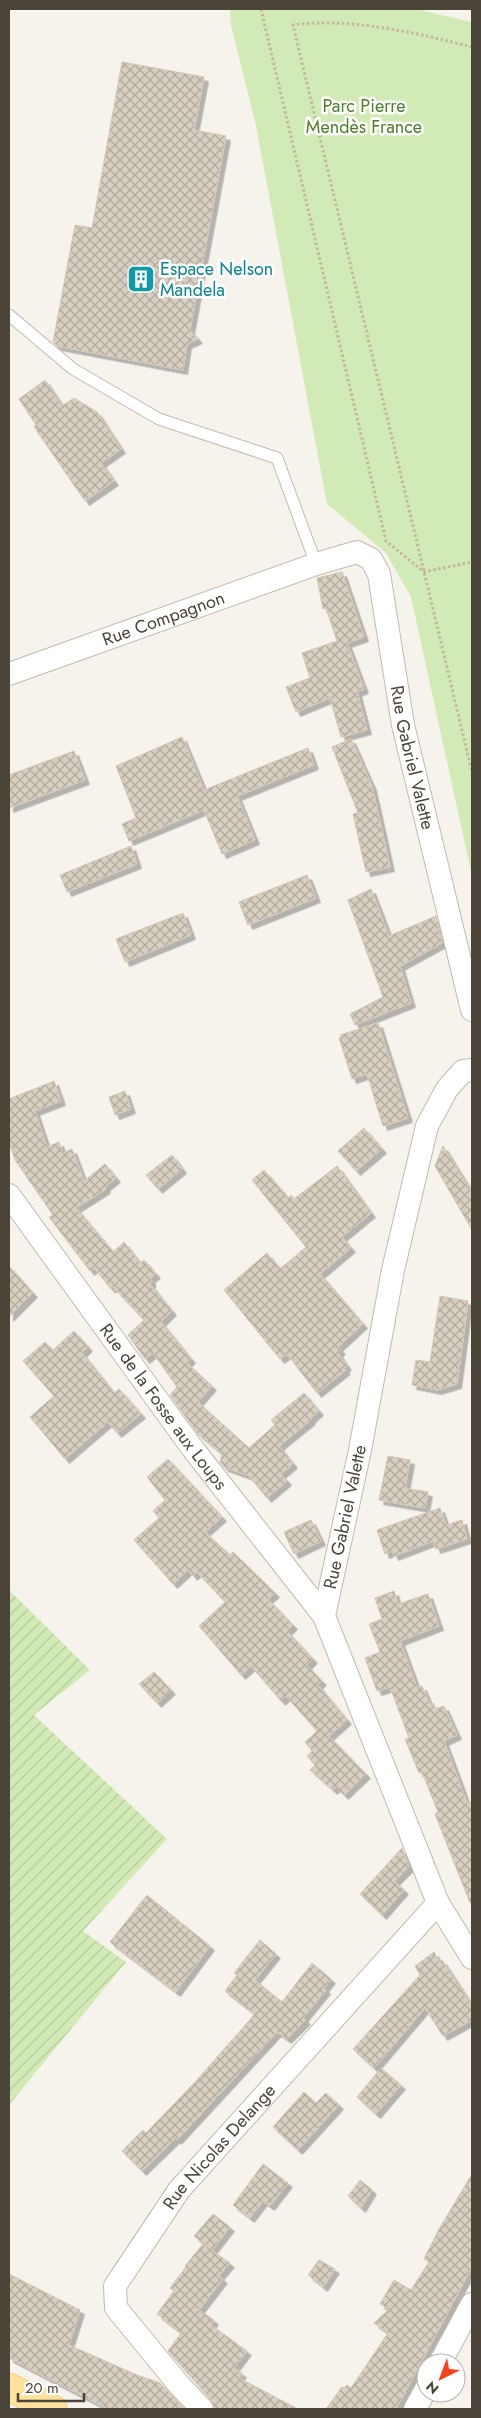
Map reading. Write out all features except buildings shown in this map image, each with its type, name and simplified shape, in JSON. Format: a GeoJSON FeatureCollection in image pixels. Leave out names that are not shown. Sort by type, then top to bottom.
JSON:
{"type":"FeatureCollection","features":[{"type":"Feature","properties":{"kind":"main road"},"geometry":{"type":"LineString","coordinates":[[9,2387],[53,2409]]}},
{"type":"Feature","properties":{"kind":"street","name":"Rue Gabriel Valette"},"geometry":{"type":"LineString","coordinates":[[316,564],[357,552],[371,559],[379,574],[403,725],[472,1010]]}},
{"type":"Feature","properties":{"kind":"street","name":"Rue Compagnon"},"geometry":{"type":"LineString","coordinates":[[9,674],[316,564]]}},
{"type":"Feature","properties":{"kind":"street","name":"Rue Gabriel Valette"},"geometry":{"type":"LineString","coordinates":[[324,1616],[360,1450],[393,1270],[426,1126],[446,1089],[463,1071],[472,1070]]}},
{"type":"Feature","properties":{"kind":"street","name":"Rue de la Fosse aux Loups"},"geometry":{"type":"LineString","coordinates":[[9,1195],[193,1449],[324,1616]]}},
{"type":"Feature","properties":{"kind":"street"},"geometry":{"type":"LineString","coordinates":[[324,1616],[438,1903],[472,1958]]}},
{"type":"Feature","properties":{"kind":"street","name":"Rue Nicolas Delange"},"geometry":{"type":"LineString","coordinates":[[202,2409],[116,2308],[115,2286],[179,2190],[438,1903]]}},
{"type":"Feature","properties":{"kind":"street"},"geometry":{"type":"LineString","coordinates":[[445,2353],[472,2304]]}},
{"type":"Feature","properties":{"kind":"lane"},"geometry":{"type":"LineString","coordinates":[[9,315],[73,368],[159,419],[277,458],[316,564]]}},
{"type":"Feature","properties":{"kind":"path"},"geometry":{"type":"LineString","coordinates":[[261,9],[386,541],[424,572]]}},
{"type":"Feature","properties":{"kind":"path"},"geometry":{"type":"LineString","coordinates":[[472,47],[414,33],[317,21],[293,25],[472,772]]}},
{"type":"Feature","properties":{"kind":"path"},"geometry":{"type":"LineString","coordinates":[[424,572],[472,562]]}},
{"type":"Feature","properties":{"kind":"green space","name":"Parc Pierre Mendès France"},"geometry":{"type":"Polygon","coordinates":[[[230,9],[416,9],[472,22],[472,876],[411,597],[386,553],[327,504],[256,126],[231,25],[230,9]]]}},
{"type":"Feature","properties":{"kind":"green space"},"geometry":{"type":"Polygon","coordinates":[[[9,1590],[90,1670],[34,1715],[167,1839],[83,1931],[126,1962],[9,2105],[9,1590]]]}},
{"type":"Feature","properties":{"kind":"place","name":"Espace Nelson Mandela"},"geometry":{"type":"Point","coordinates":[141,279]}}]}
